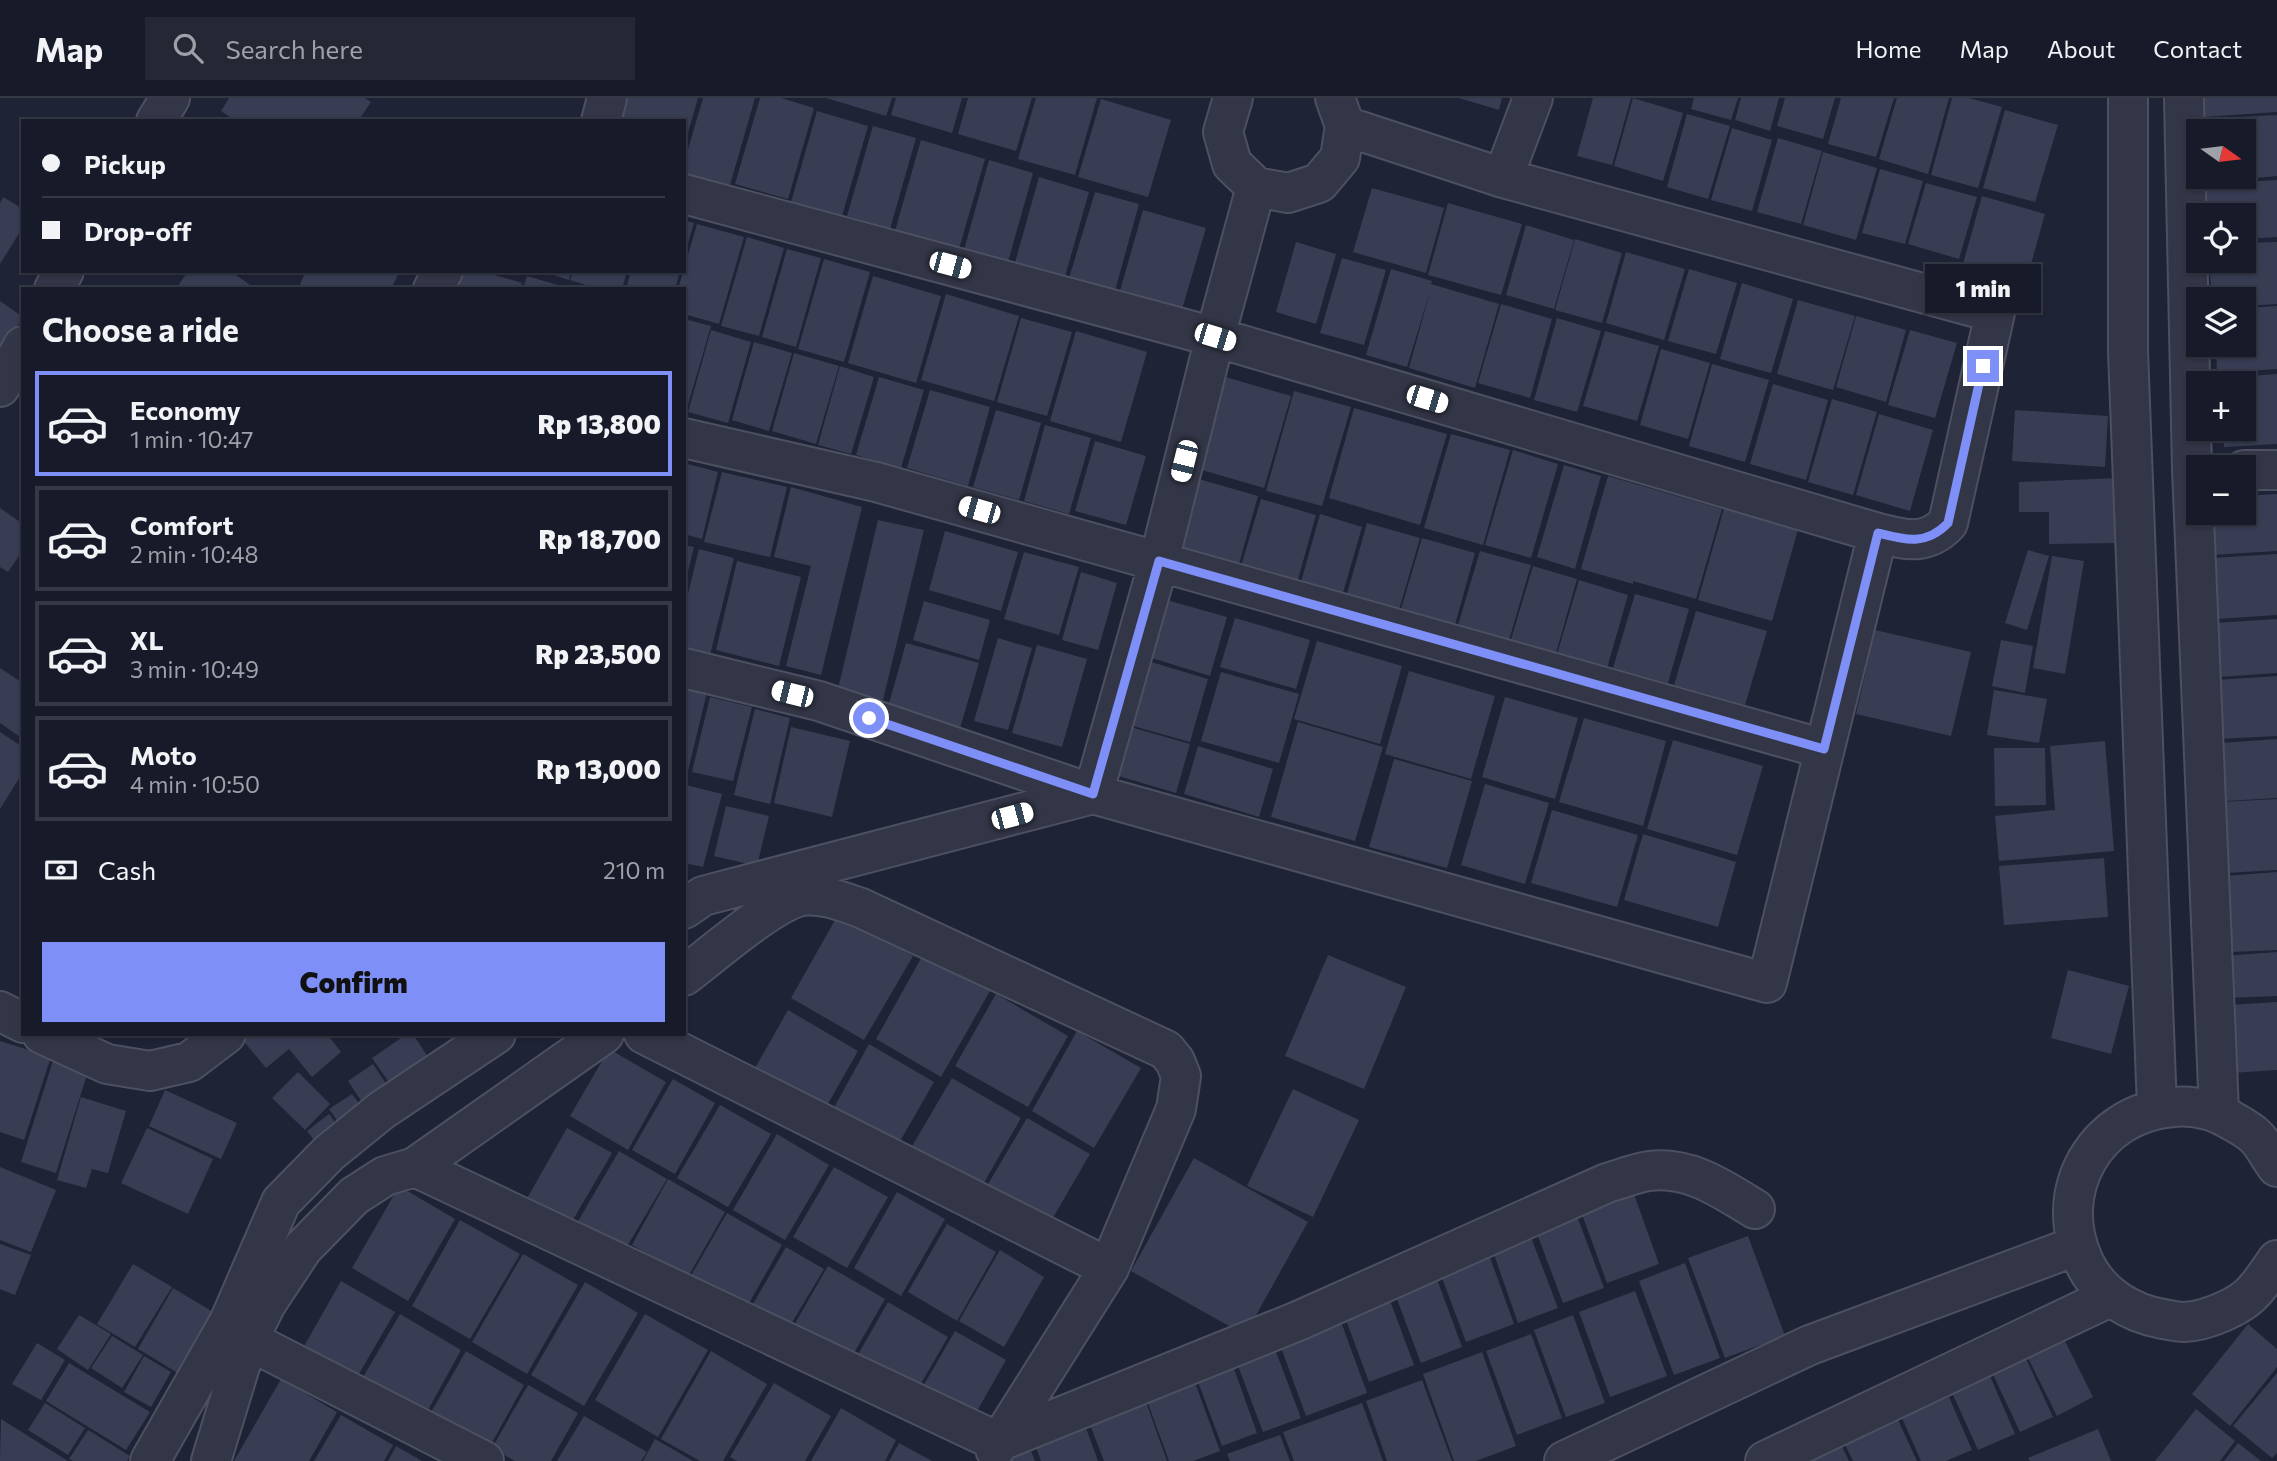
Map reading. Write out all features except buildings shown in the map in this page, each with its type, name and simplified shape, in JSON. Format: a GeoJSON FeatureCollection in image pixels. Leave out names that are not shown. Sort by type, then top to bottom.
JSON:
{"type":"FeatureCollection","features":[{"type":"Feature","properties":{"kind":"street"},"geometry":{"type":"LineString","coordinates":[[157,119],[170,98]]}},
{"type":"Feature","properties":{"kind":"street"},"geometry":{"type":"LineString","coordinates":[[602,119],[607,98]]}},
{"type":"Feature","properties":{"kind":"street"},"geometry":{"type":"LineString","coordinates":[[686,195],[1215,337],[1878,533],[1918,539],[1940,531],[1948,523],[1995,313],[1503,177],[1340,112],[1339,158],[1319,183],[1288,193],[1256,187],[1232,164],[1223,132],[1231,98]]}},
{"type":"Feature","properties":{"kind":"street"},"geometry":{"type":"LineString","coordinates":[[1503,177],[1533,98]]}},
{"type":"Feature","properties":{"kind":"street"},"geometry":{"type":"LineString","coordinates":[[2128,98],[2128,351],[2157,1108]]}},
{"type":"Feature","properties":{"kind":"street"},"geometry":{"type":"LineString","coordinates":[[2184,98],[2195,455]]}},
{"type":"Feature","properties":{"kind":"street"},"geometry":{"type":"LineString","coordinates":[[1093,794],[1159,561],[1256,187]]}},
{"type":"Feature","properties":{"kind":"street"},"geometry":{"type":"LineString","coordinates":[[0,387],[21,350]]}},
{"type":"Feature","properties":{"kind":"street"},"geometry":{"type":"LineString","coordinates":[[686,438],[876,482],[1824,749]]}},
{"type":"Feature","properties":{"kind":"street"},"geometry":{"type":"LineString","coordinates":[[2256,470],[2277,470]]}},
{"type":"Feature","properties":{"kind":"street"},"geometry":{"type":"LineString","coordinates":[[2197,525],[2219,1112]]}},
{"type":"Feature","properties":{"kind":"street"},"geometry":{"type":"LineString","coordinates":[[686,668],[820,701],[1093,794],[1767,983],[1878,533]]}},
{"type":"Feature","properties":{"kind":"street"},"geometry":{"type":"LineString","coordinates":[[690,899],[1093,794]]}},
{"type":"Feature","properties":{"kind":"street"},"geometry":{"type":"LineString","coordinates":[[686,975],[780,905],[802,896],[821,896],[861,908],[1166,1050],[1175,1061],[1181,1076],[1176,1109],[1109,1268],[994,1452]]}},
{"type":"Feature","properties":{"kind":"street"},"geometry":{"type":"LineString","coordinates":[[0,1011],[21,1022]]}},
{"type":"Feature","properties":{"kind":"street"},"geometry":{"type":"LineString","coordinates":[[47,1036],[107,1064],[150,1071],[189,1062],[223,1036]]}},
{"type":"Feature","properties":{"kind":"street"},"geometry":{"type":"LineString","coordinates":[[150,1461],[229,1322],[282,1202],[329,1153],[383,1110],[493,1036]]}},
{"type":"Feature","properties":{"kind":"street"},"geometry":{"type":"LineString","coordinates":[[211,1461],[248,1340],[266,1304],[303,1248],[354,1196],[385,1176],[415,1167],[601,1036]]}},
{"type":"Feature","properties":{"kind":"street"},"geometry":{"type":"LineString","coordinates":[[648,1036],[1109,1268]]}},
{"type":"Feature","properties":{"kind":"street"},"geometry":{"type":"LineString","coordinates":[[2277,1167],[2255,1136],[2219,1112],[2188,1105],[2157,1108],[2129,1118],[2105,1135],[2087,1159],[2076,1186],[2071,1216],[2076,1246],[2090,1274],[2110,1297],[2144,1316],[2183,1322],[2265,1302],[2277,1260]]}},
{"type":"Feature","properties":{"kind":"street"},"geometry":{"type":"LineString","coordinates":[[415,1167],[994,1452],[1298,1321],[1607,1183],[1650,1171],[1684,1172],[1713,1183],[1755,1209]]}},
{"type":"Feature","properties":{"kind":"street"},"geometry":{"type":"LineString","coordinates":[[1564,1461],[1810,1345],[2076,1246]]}},
{"type":"Feature","properties":{"kind":"street"},"geometry":{"type":"LineString","coordinates":[[1765,1461],[2110,1297]]}},
{"type":"Feature","properties":{"kind":"street"},"geometry":{"type":"LineString","coordinates":[[248,1340],[484,1461]]}},
{"type":"Feature","properties":{"kind":"route"},"geometry":{"type":"LineString","coordinates":[[869,718],[1093,794],[1159,561],[1824,749],[1878,533],[1918,539],[1940,531],[1948,523],[1983,366]]}}]}
